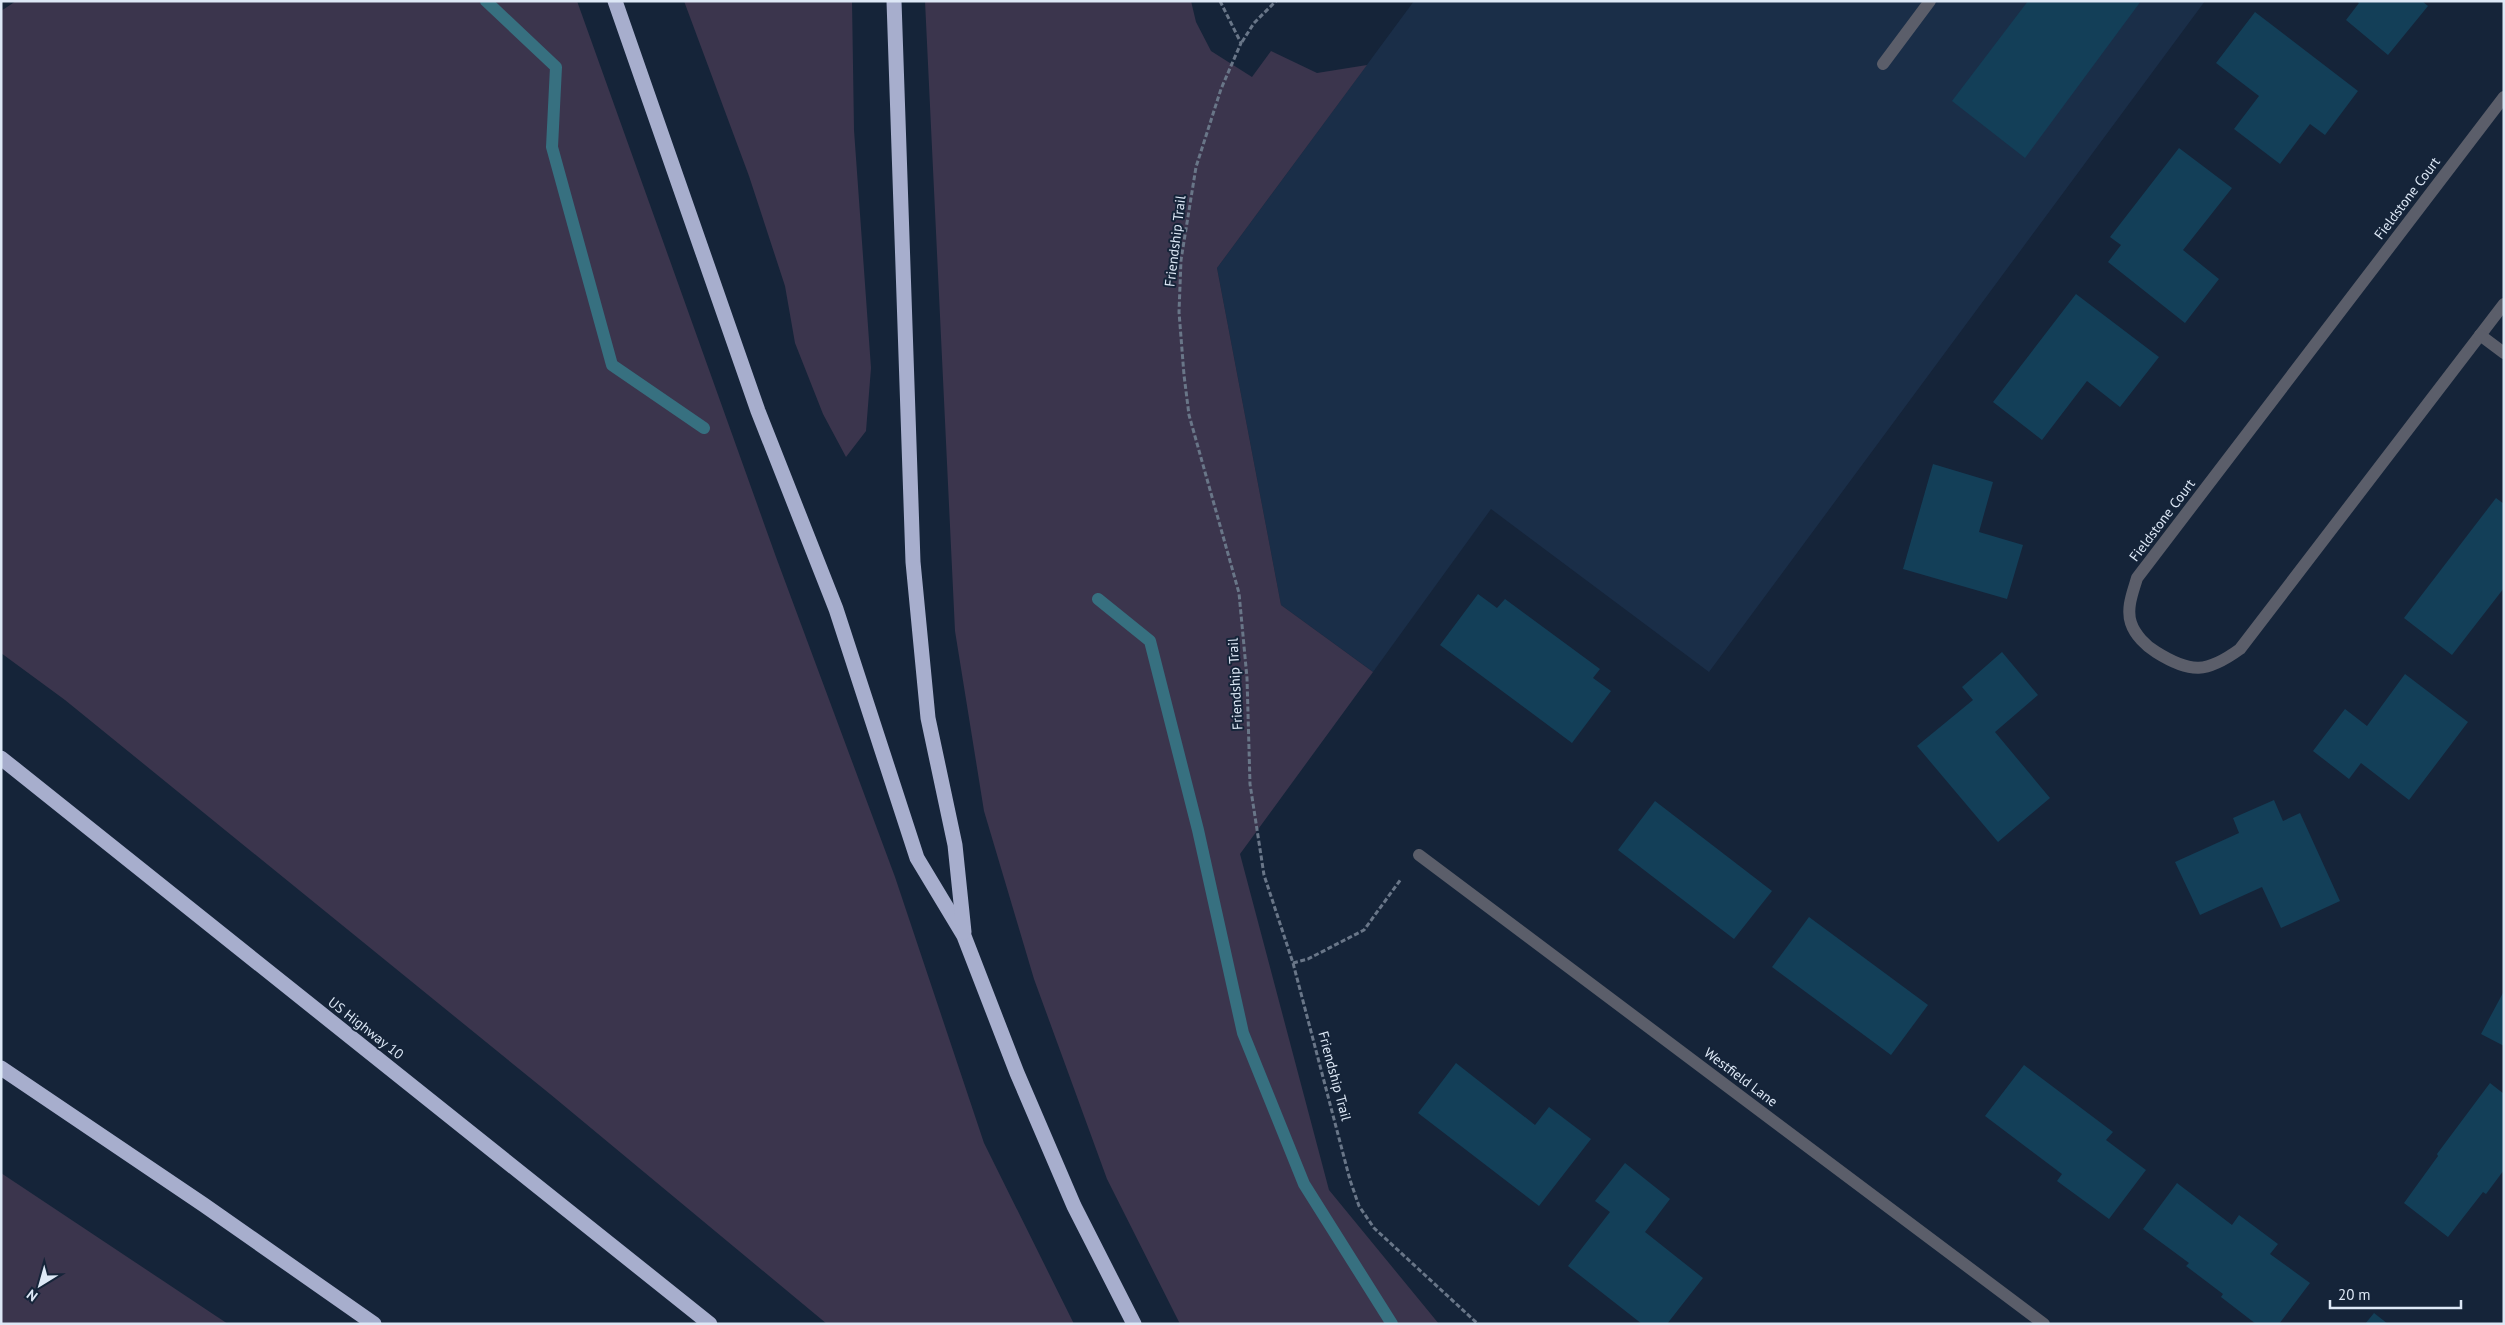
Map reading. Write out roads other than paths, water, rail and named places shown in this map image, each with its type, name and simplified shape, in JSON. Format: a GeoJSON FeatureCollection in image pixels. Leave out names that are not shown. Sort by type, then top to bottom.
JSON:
{"type":"FeatureCollection","features":[{"type":"Feature","properties":{"kind":"highway"},"geometry":{"type":"LineString","coordinates":[[615,1],[758,410],[836,609],[917,858],[964,936],[1017,1073],[1074,1206],[1134,1324]]}},
{"type":"Feature","properties":{"kind":"highway"},"geometry":{"type":"LineString","coordinates":[[894,1],[913,562],[928,718],[955,845],[964,936]]}},
{"type":"Feature","properties":{"kind":"highway","name":"US Highway 10"},"geometry":{"type":"LineString","coordinates":[[1,758],[710,1324]]}},
{"type":"Feature","properties":{"kind":"highway"},"geometry":{"type":"LineString","coordinates":[[1,1068],[204,1205],[374,1324]]}},
{"type":"Feature","properties":{"kind":"street"},"geometry":{"type":"LineString","coordinates":[[1883,64],[1930,1]]}},
{"type":"Feature","properties":{"kind":"street","name":"Fieldstone Court"},"geometry":{"type":"LineString","coordinates":[[2504,97],[2137,578],[2129,604],[2131,623],[2140,638],[2152,649],[2176,665],[2196,669],[2220,664],[2240,649],[2504,304]]}},
{"type":"Feature","properties":{"kind":"street"},"geometry":{"type":"LineString","coordinates":[[2480,335],[2504,353]]}},
{"type":"Feature","properties":{"kind":"street","name":"Westfield Lane"},"geometry":{"type":"LineString","coordinates":[[1419,855],[2044,1324]]}},
{"type":"Feature","properties":{"kind":"waterway"},"geometry":{"type":"LineString","coordinates":[[486,1],[556,67],[552,147],[612,365],[704,428]]}},
{"type":"Feature","properties":{"kind":"waterway"},"geometry":{"type":"LineString","coordinates":[[1098,599],[1150,641],[1198,830],[1243,1033],[1304,1184],[1392,1324]]}}]}
